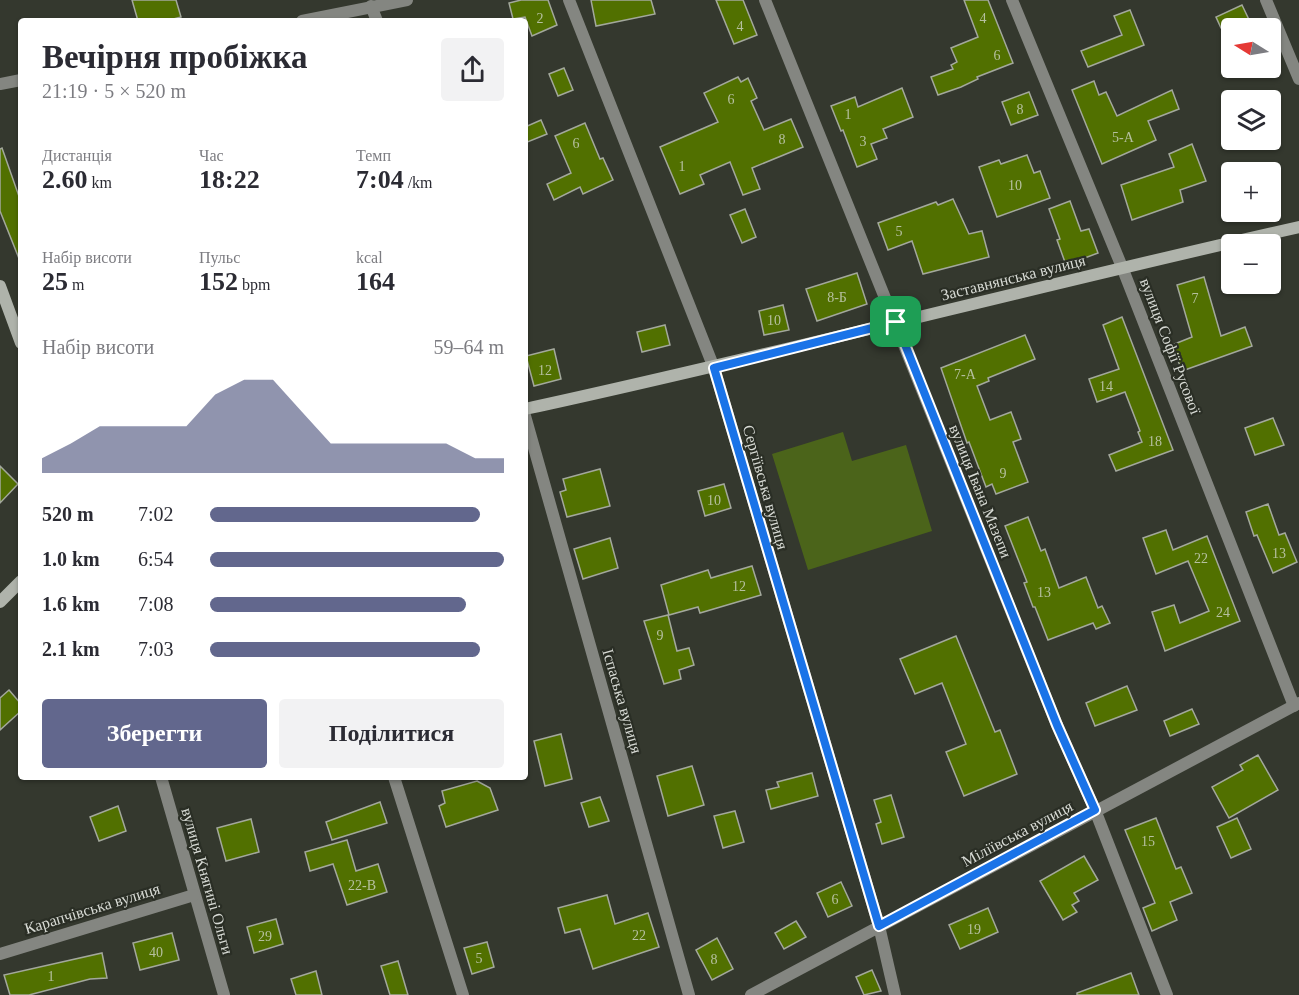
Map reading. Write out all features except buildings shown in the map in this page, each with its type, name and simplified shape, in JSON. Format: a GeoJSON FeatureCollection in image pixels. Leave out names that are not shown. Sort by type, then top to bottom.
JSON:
{"type":"FeatureCollection","features":[{"type":"Feature","properties":{"kind":"street"},"geometry":{"type":"LineString","coordinates":[[316,18],[407,0]]}},
{"type":"Feature","properties":{"kind":"street","name":"Сергіївська вулиця"},"geometry":{"type":"LineString","coordinates":[[568,0],[714,368],[879,926],[895,995]]}},
{"type":"Feature","properties":{"kind":"street","name":"вулиця Івана Мазепи"},"geometry":{"type":"LineString","coordinates":[[765,0],[1057,725],[1095,810],[1167,995]]}},
{"type":"Feature","properties":{"kind":"street","name":"вулиця Софії Русової"},"geometry":{"type":"LineString","coordinates":[[1012,0],[1122,267],[1296,705]]}},
{"type":"Feature","properties":{"kind":"street"},"geometry":{"type":"LineString","coordinates":[[1266,0],[1299,79]]}},
{"type":"Feature","properties":{"kind":"street"},"geometry":{"type":"LineString","coordinates":[[371,6],[376,18]]}},
{"type":"Feature","properties":{"kind":"street"},"geometry":{"type":"LineString","coordinates":[[0,84],[18,81]]}},
{"type":"Feature","properties":{"kind":"street","name":"Заставнянська вулиця"},"geometry":{"type":"LineString","coordinates":[[528,408],[714,368],[1122,267],[1299,227]]}},
{"type":"Feature","properties":{"kind":"street"},"geometry":{"type":"LineString","coordinates":[[0,286],[18,335]]}},
{"type":"Feature","properties":{"kind":"street","name":"Іспаська вулиця"},"geometry":{"type":"LineString","coordinates":[[528,427],[689,995]]}},
{"type":"Feature","properties":{"kind":"street"},"geometry":{"type":"LineString","coordinates":[[0,602],[18,584]]}},
{"type":"Feature","properties":{"kind":"street","name":"Міліївська вулиця"},"geometry":{"type":"LineString","coordinates":[[751,995],[1296,705]]}},
{"type":"Feature","properties":{"kind":"street","name":"вулиця Княгині Ольги"},"geometry":{"type":"LineString","coordinates":[[162,780],[224,995]]}},
{"type":"Feature","properties":{"kind":"street"},"geometry":{"type":"LineString","coordinates":[[395,780],[463,995]]}},
{"type":"Feature","properties":{"kind":"street","name":"Карапчівська вулиця"},"geometry":{"type":"LineString","coordinates":[[0,954],[194,894]]}},
{"type":"Feature","properties":{"kind":"green space"},"geometry":{"type":"Polygon","coordinates":[[[843,432],[852,461],[906,445],[932,531],[808,570],[772,454],[843,432]]]}},
{"type":"Feature","properties":{"kind":"route"},"geometry":{"type":"LineString","coordinates":[[896,322],[1057,725],[1095,810],[879,926],[714,368],[896,322]]}}]}
